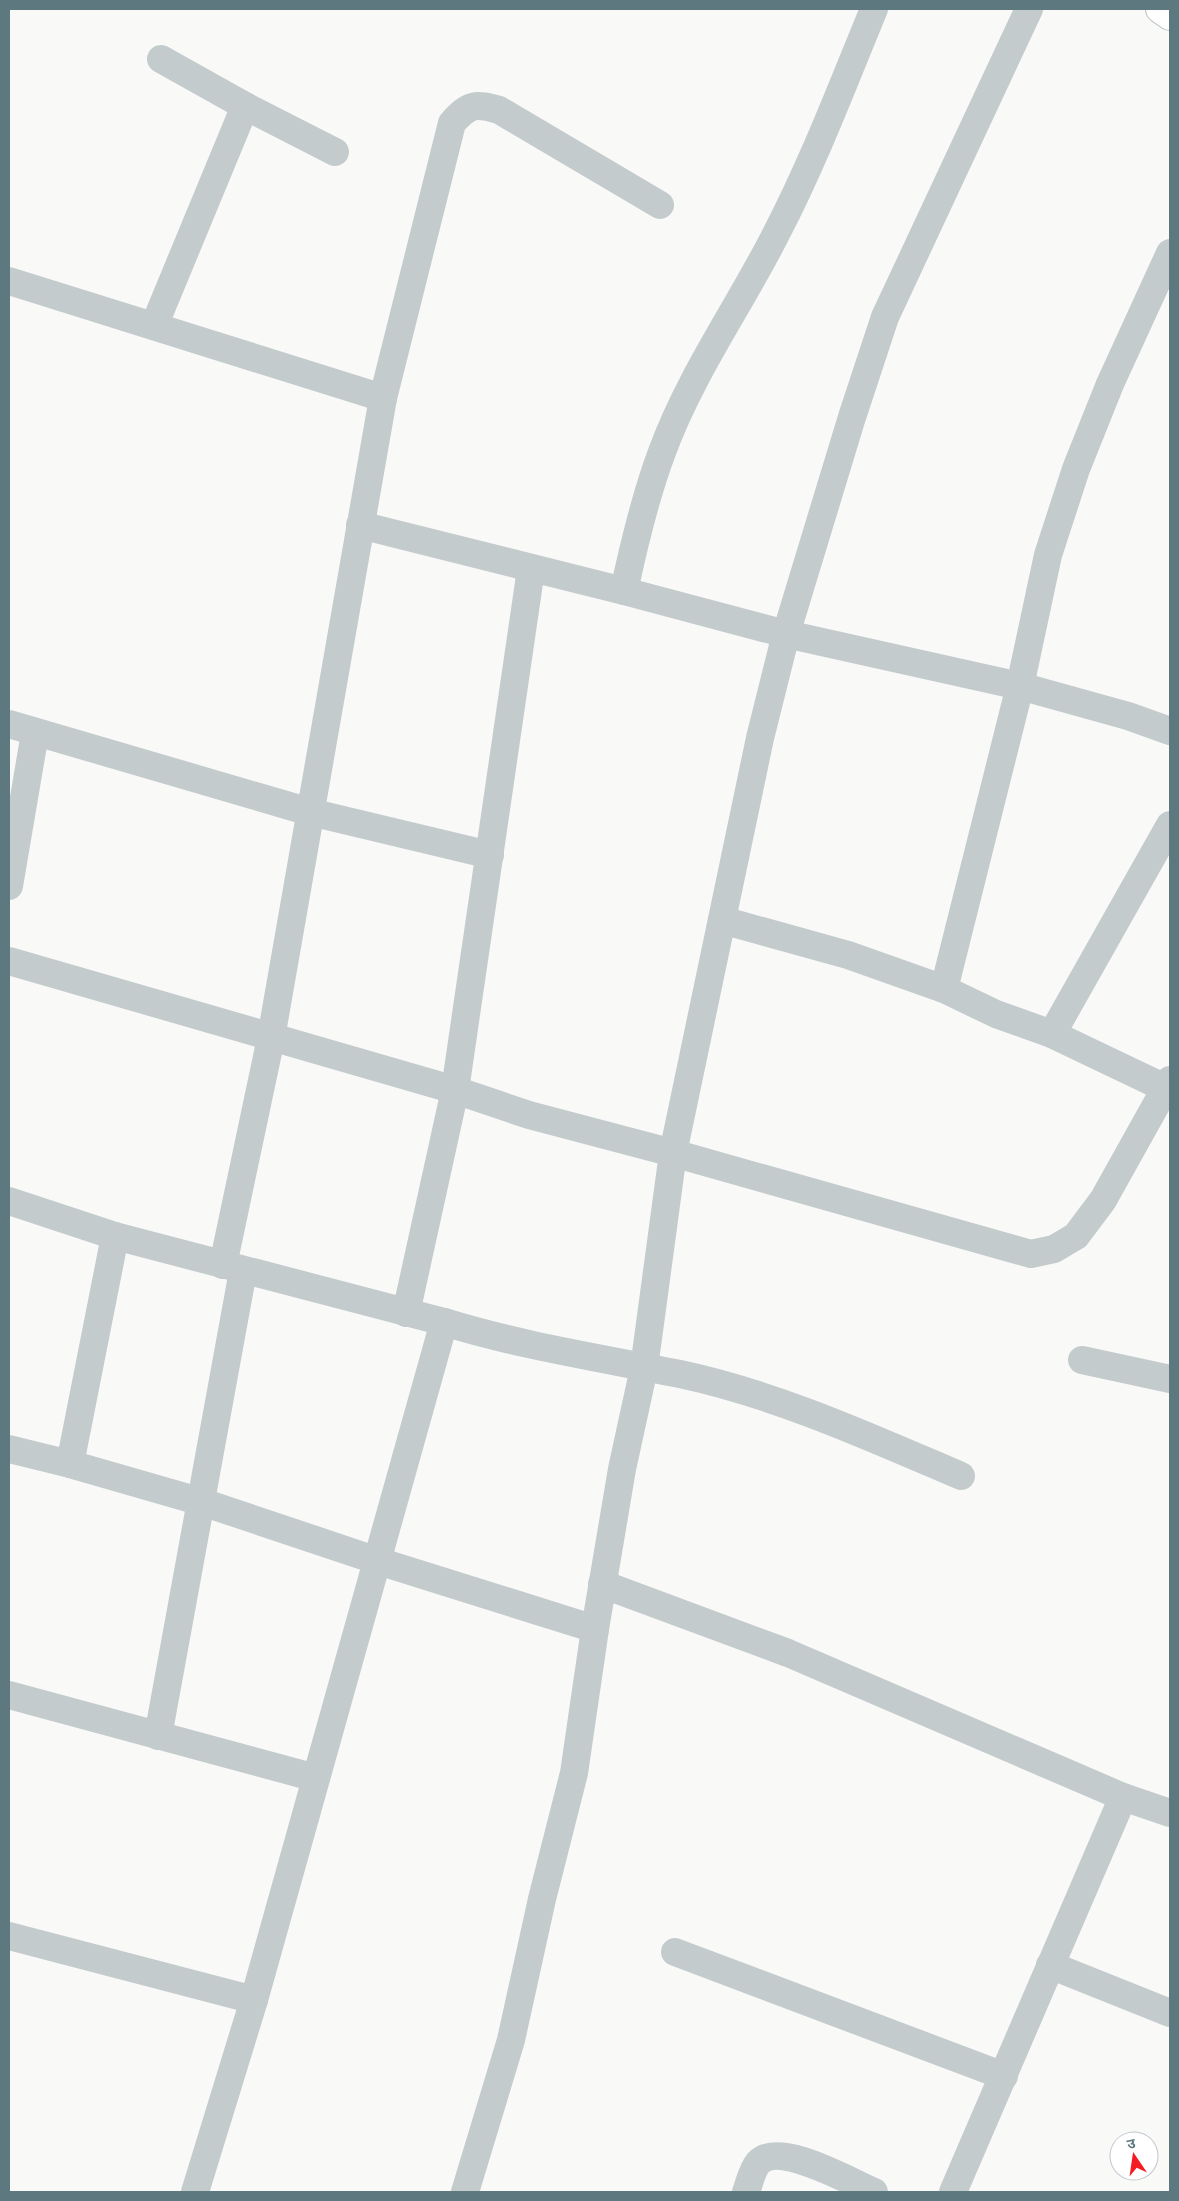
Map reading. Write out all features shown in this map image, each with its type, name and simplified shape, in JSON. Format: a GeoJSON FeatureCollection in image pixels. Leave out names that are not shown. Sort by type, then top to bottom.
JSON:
{"type":"FeatureCollection","features":[{"type":"Feature","properties":{"kind":"main road"},"geometry":{"type":"LineString","coordinates":[[1160,9],[1170,16]]}},
{"type":"Feature","properties":{"kind":"street"},"geometry":{"type":"LineString","coordinates":[[624,591],[633,546],[662,451],[690,392],[780,226],[815,152],[874,9]]}},
{"type":"Feature","properties":{"kind":"street"},"geometry":{"type":"LineString","coordinates":[[465,2192],[511,2040],[542,1900],[574,1773],[594,1629],[622,1469],[644,1368],[673,1153],[760,738],[786,634],[852,417],[885,317],[1029,9]]}},
{"type":"Feature","properties":{"kind":"street"},"geometry":{"type":"LineString","coordinates":[[161,59],[245,106],[334,152]]}},
{"type":"Feature","properties":{"kind":"street"},"geometry":{"type":"LineString","coordinates":[[158,1736],[202,1502],[233,1268],[360,525],[384,398],[452,123],[465,109],[481,104],[499,110],[660,205]]}},
{"type":"Feature","properties":{"kind":"street"},"geometry":{"type":"LineString","coordinates":[[154,326],[245,106]]}},
{"type":"Feature","properties":{"kind":"street"},"geometry":{"type":"LineString","coordinates":[[944,989],[1020,686],[1048,556],[1076,469],[1110,384],[1170,253]]}},
{"type":"Feature","properties":{"kind":"street"},"geometry":{"type":"LineString","coordinates":[[9,281],[384,398]]}},
{"type":"Feature","properties":{"kind":"street"},"geometry":{"type":"LineString","coordinates":[[360,525],[624,591],[786,634],[1020,686],[1128,716],[1170,731]]}},
{"type":"Feature","properties":{"kind":"street"},"geometry":{"type":"LineString","coordinates":[[406,1313],[454,1090],[531,569]]}},
{"type":"Feature","properties":{"kind":"street"},"geometry":{"type":"LineString","coordinates":[[9,724],[310,812],[490,855]]}},
{"type":"Feature","properties":{"kind":"street"},"geometry":{"type":"LineString","coordinates":[[9,886],[36,733]]}},
{"type":"Feature","properties":{"kind":"street"},"geometry":{"type":"LineString","coordinates":[[1052,1034],[1170,825]]}},
{"type":"Feature","properties":{"kind":"street"},"geometry":{"type":"LineString","coordinates":[[9,961],[454,1090],[529,1115],[673,1153],[1031,1254],[1054,1249],[1076,1236],[1103,1200],[1168,1084],[1052,1034],[996,1014],[944,989],[848,955],[722,920]]}},
{"type":"Feature","properties":{"kind":"street"},"geometry":{"type":"LineString","coordinates":[[9,1201],[115,1236],[444,1322],[492,1337],[681,1374],[745,1392],[834,1421],[961,1476]]}},
{"type":"Feature","properties":{"kind":"street"},"geometry":{"type":"LineString","coordinates":[[70,1464],[115,1236]]}},
{"type":"Feature","properties":{"kind":"street"},"geometry":{"type":"LineString","coordinates":[[195,2192],[254,2000],[444,1322]]}},
{"type":"Feature","properties":{"kind":"street"},"geometry":{"type":"LineString","coordinates":[[1082,1360],[1170,1379]]}},
{"type":"Feature","properties":{"kind":"street"},"geometry":{"type":"LineString","coordinates":[[9,1449],[70,1464],[202,1502],[378,1561],[594,1629]]}},
{"type":"Feature","properties":{"kind":"street"},"geometry":{"type":"LineString","coordinates":[[602,1584],[788,1653],[1122,1797],[1170,1813]]}},
{"type":"Feature","properties":{"kind":"street"},"geometry":{"type":"LineString","coordinates":[[9,1696],[316,1778]]}},
{"type":"Feature","properties":{"kind":"street"},"geometry":{"type":"LineString","coordinates":[[953,2192],[1122,1797]]}},
{"type":"Feature","properties":{"kind":"street"},"geometry":{"type":"LineString","coordinates":[[9,1936],[254,2000]]}},
{"type":"Feature","properties":{"kind":"street"},"geometry":{"type":"LineString","coordinates":[[675,1952],[1004,2076]]}},
{"type":"Feature","properties":{"kind":"street"},"geometry":{"type":"LineString","coordinates":[[1050,1965],[1170,2013]]}},
{"type":"Feature","properties":{"kind":"street"},"geometry":{"type":"LineString","coordinates":[[746,2192],[757,2164],[769,2156],[792,2157],[874,2192]]}}]}
